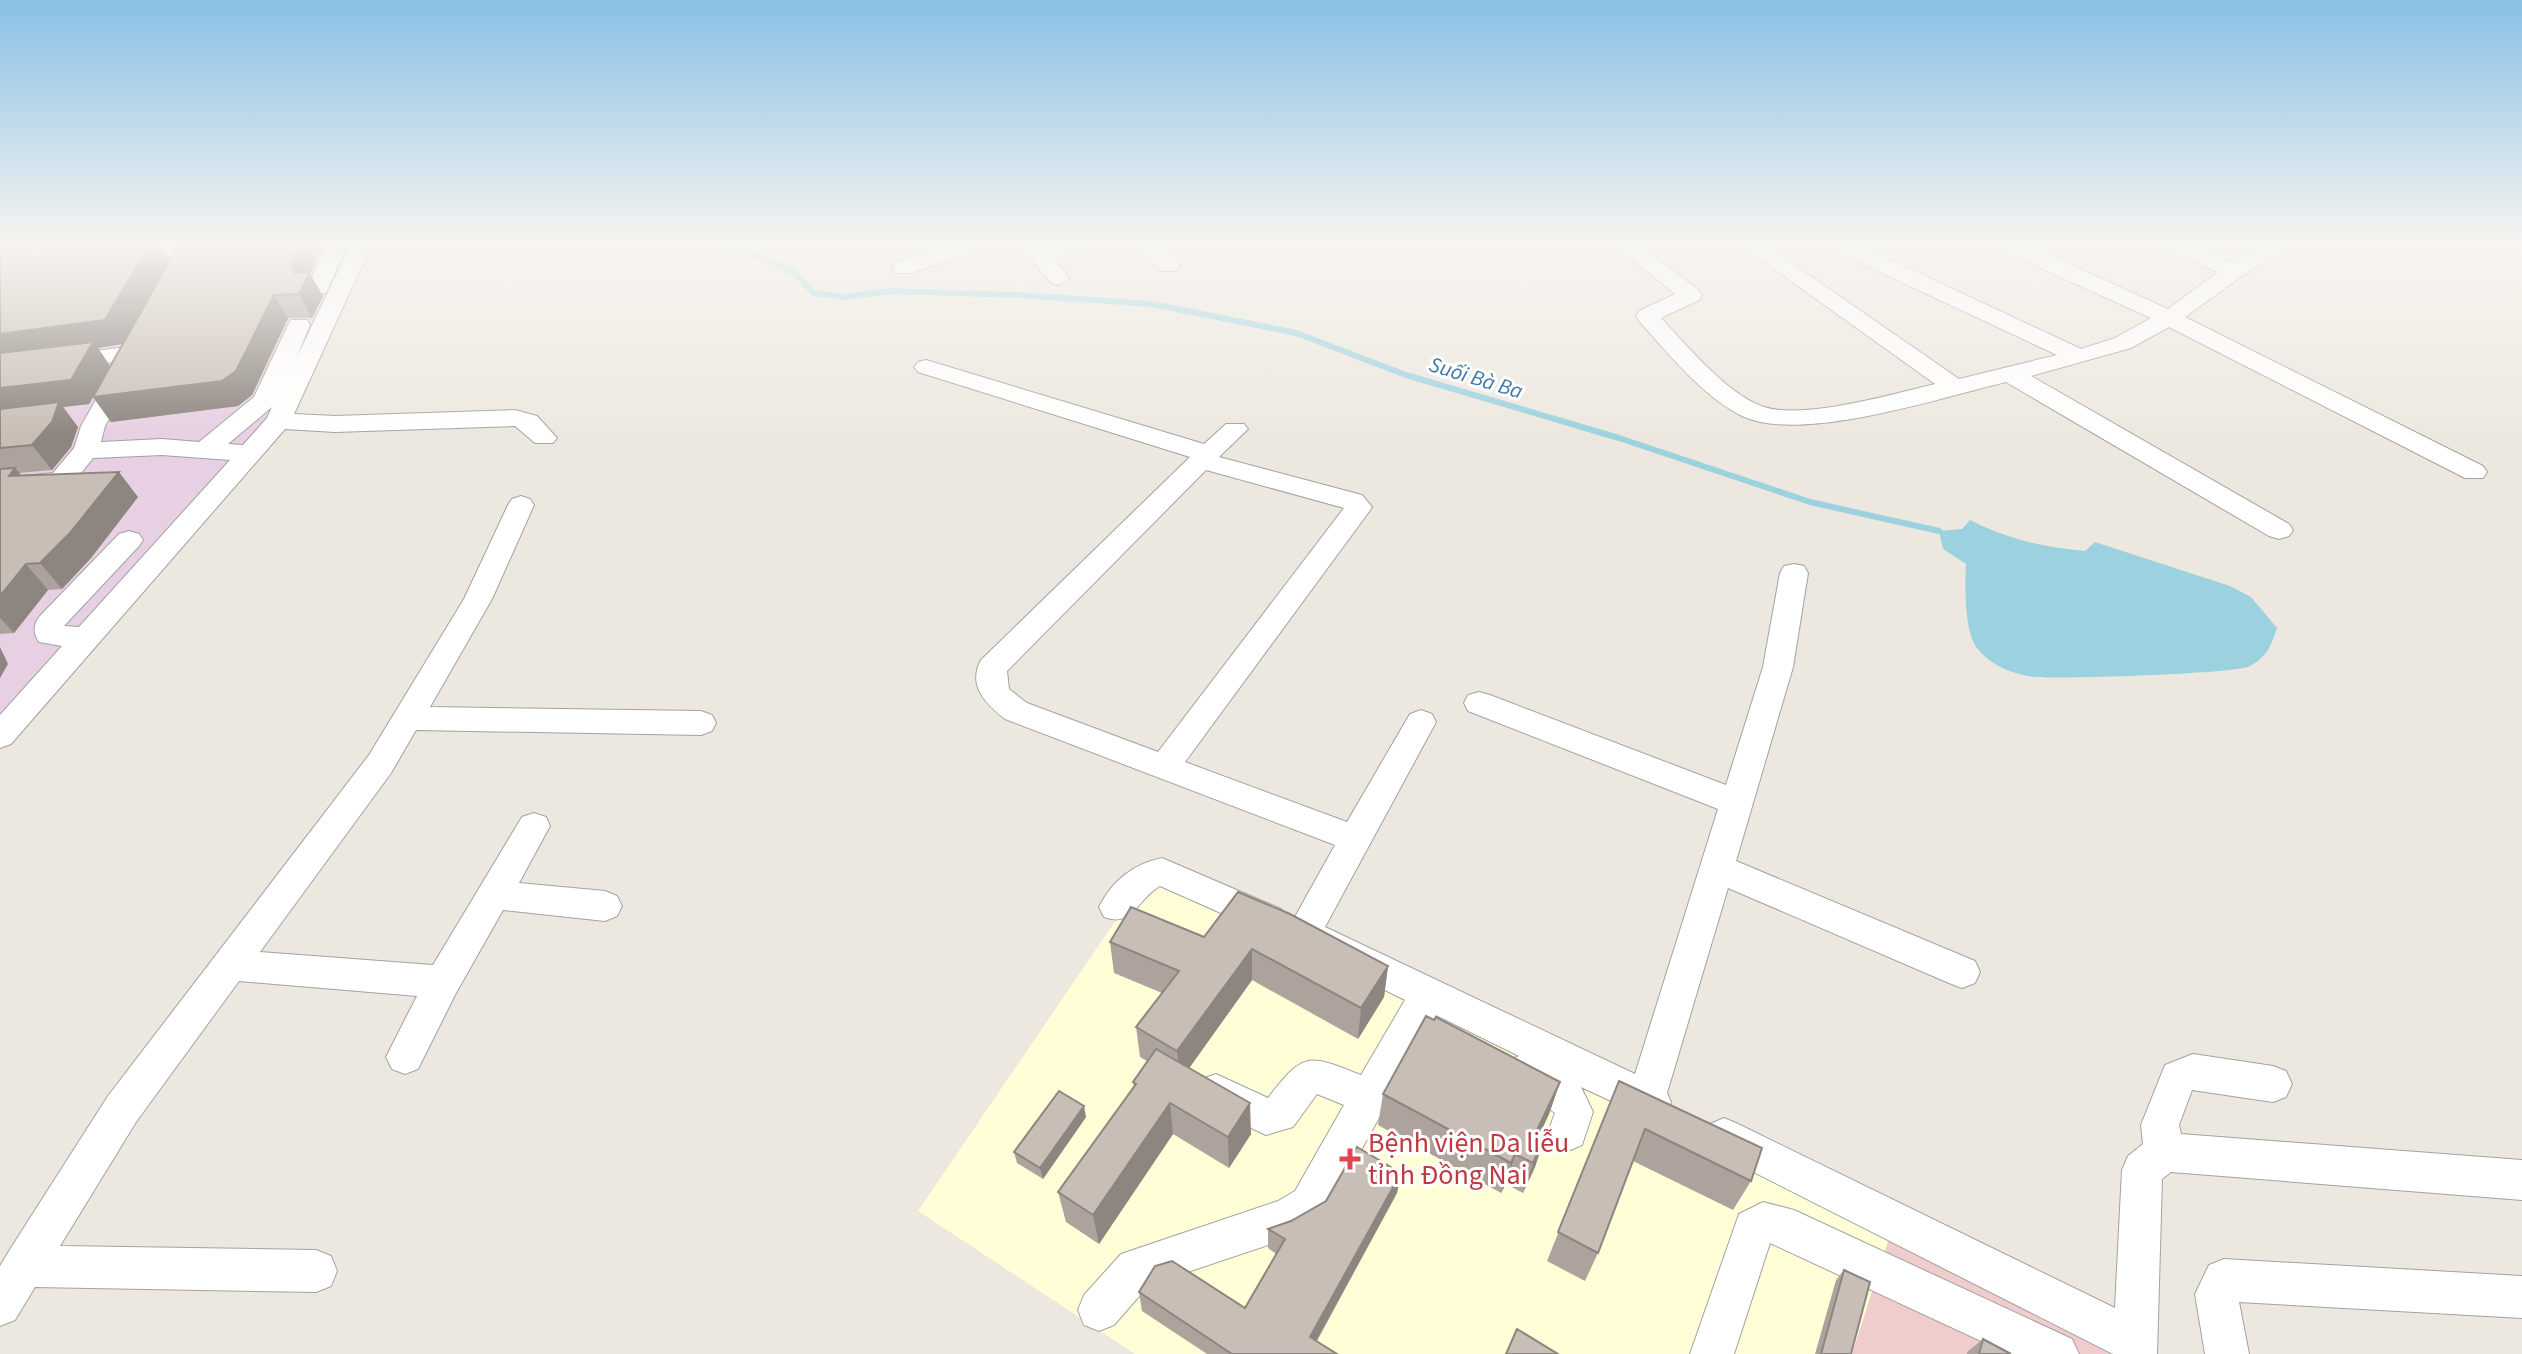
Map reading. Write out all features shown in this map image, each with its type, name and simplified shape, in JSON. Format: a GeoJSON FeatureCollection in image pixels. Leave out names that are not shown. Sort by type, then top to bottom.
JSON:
{"type":"FeatureCollection","features":[{"type":"Feature","properties":{"kind":"street"},"geometry":{"type":"LineString","coordinates":[[0,736],[278,421],[331,309]]}},
{"type":"Feature","properties":{"kind":"street"},"geometry":{"type":"LineString","coordinates":[[1661,309],[1647,316],[1691,365],[1760,415],[1801,416],[1873,406],[2080,357],[2123,343],[2181,309]]}},
{"type":"Feature","properties":{"kind":"street"},"geometry":{"type":"LineString","coordinates":[[1843,309],[1955,387]]}},
{"type":"Feature","properties":{"kind":"street"},"geometry":{"type":"LineString","coordinates":[[1978,309],[2080,357]]}},
{"type":"Feature","properties":{"kind":"street"},"geometry":{"type":"LineString","coordinates":[[2150,309],[2474,472]]}},
{"type":"Feature","properties":{"kind":"street"},"geometry":{"type":"LineString","coordinates":[[205,450],[265,401],[299,325]]}},
{"type":"Feature","properties":{"kind":"street"},"geometry":{"type":"LineString","coordinates":[[0,486],[61,481],[86,450],[101,413],[148,326]]}},
{"type":"Feature","properties":{"kind":"street"},"geometry":{"type":"LineString","coordinates":[[0,370],[134,353]]}},
{"type":"Feature","properties":{"kind":"street"},"geometry":{"type":"LineString","coordinates":[[926,367],[1205,458],[1353,501],[1359,507],[1163,768]]}},
{"type":"Feature","properties":{"kind":"street"},"geometry":{"type":"LineString","coordinates":[[2008,373],[2279,530]]}},
{"type":"Feature","properties":{"kind":"street"},"geometry":{"type":"LineString","coordinates":[[72,416],[101,413]]}},
{"type":"Feature","properties":{"kind":"street"},"geometry":{"type":"LineString","coordinates":[[278,421],[335,424],[515,418],[528,421],[544,438]]}},
{"type":"Feature","properties":{"kind":"street"},"geometry":{"type":"LineString","coordinates":[[1235,429],[992,668],[994,694],[1016,711],[1355,839]]}},
{"type":"Feature","properties":{"kind":"street"},"geometry":{"type":"LineString","coordinates":[[86,450],[162,447],[249,453]]}},
{"type":"Feature","properties":{"kind":"street"},"geometry":{"type":"LineString","coordinates":[[0,1305],[122,1109],[380,764],[478,599],[521,505]]}},
{"type":"Feature","properties":{"kind":"street"},"geometry":{"type":"LineString","coordinates":[[86,638],[49,635],[49,624],[129,540]]}},
{"type":"Feature","properties":{"kind":"street"},"geometry":{"type":"LineString","coordinates":[[1674,1112],[1717,868],[1778,667],[1794,573]]}},
{"type":"Feature","properties":{"kind":"street"},"geometry":{"type":"LineString","coordinates":[[1479,703],[1737,803]]}},
{"type":"Feature","properties":{"kind":"street"},"geometry":{"type":"LineString","coordinates":[[407,718],[701,723]]}},
{"type":"Feature","properties":{"kind":"street"},"geometry":{"type":"LineString","coordinates":[[1304,933],[1421,722]]}},
{"type":"Feature","properties":{"kind":"street"},"geometry":{"type":"LineString","coordinates":[[405,1057],[443,982],[534,826]]}},
{"type":"Feature","properties":{"kind":"street"},"geometry":{"type":"LineString","coordinates":[[1717,868],[1962,972]]}},
{"type":"Feature","properties":{"kind":"street"},"geometry":{"type":"LineString","coordinates":[[1116,907],[1137,882],[1162,872],[1304,933],[1560,1094],[1571,1103],[1574,1112],[1568,1132]]}},
{"type":"Feature","properties":{"kind":"street"},"geometry":{"type":"LineString","coordinates":[[494,895],[605,906]]}},
{"type":"Feature","properties":{"kind":"street"},"geometry":{"type":"LineString","coordinates":[[229,965],[443,982]]}},
{"type":"Feature","properties":{"kind":"street"},"geometry":{"type":"LineString","coordinates":[[1421,1007],[1674,1112],[2135,1347],[2142,1170],[2164,1152],[2522,1180]]}},
{"type":"Feature","properties":{"kind":"street"},"geometry":{"type":"LineString","coordinates":[[1099,1310],[1136,1269],[1289,1218],[1309,1205],[1421,1007]]}},
{"type":"Feature","properties":{"kind":"street"},"geometry":{"type":"LineString","coordinates":[[2164,1152],[2160,1125],[2178,1077],[2193,1072],[2273,1084]]}},
{"type":"Feature","properties":{"kind":"street"},"geometry":{"type":"LineString","coordinates":[[1202,1084],[1266,1117],[1279,1114],[1305,1079],[1319,1076],[1370,1097]]}},
{"type":"Feature","properties":{"kind":"street"},"geometry":{"type":"LineString","coordinates":[[1712,1354],[1754,1229],[1763,1222],[1780,1224],[2057,1354]]}},
{"type":"Feature","properties":{"kind":"street"},"geometry":{"type":"LineString","coordinates":[[24,1266],[316,1271]]}},
{"type":"Feature","properties":{"kind":"street"},"geometry":{"type":"LineString","coordinates":[[2227,1354],[2216,1294],[2224,1280],[2522,1297]]}},
{"type":"Feature","properties":{"kind":"shaded area"},"geometry":{"type":"Polygon","coordinates":[[[0,309],[327,309],[274,421],[0,729],[0,309]]]}},
{"type":"Feature","properties":{"kind":"shaded area","name":"Bệnh viện Da liễu tỉnh Đồng Nai"},"geometry":{"type":"Polygon","coordinates":[[[1153,878],[1891,1232],[1852,1354],[1135,1354],[918,1211],[1122,911],[1153,878]]]}},
{"type":"Feature","properties":{"kind":"shaded area"},"geometry":{"type":"Polygon","coordinates":[[[1891,1232],[2122,1354],[1852,1354],[1891,1232]]]}},
{"type":"Feature","properties":{"kind":"water"},"geometry":{"type":"Polygon","coordinates":[[[1970,520],[2012,537],[2055,547],[2085,551],[2095,542],[2230,586],[2251,597],[2277,628],[2273,640],[2261,659],[2238,669],[2078,677],[2036,677],[2011,672],[1996,665],[1977,648],[1968,619],[1966,564],[1943,549],[1939,531],[1962,529],[1970,520]]]}},
{"type":"Feature","properties":{"kind":"building"},"geometry":{"type":"Polygon","coordinates":[[[0,309],[111,309],[105,320],[0,334],[0,309]]]}},
{"type":"Feature","properties":{"kind":"building"},"geometry":{"type":"Polygon","coordinates":[[[142,309],[267,309],[236,371],[222,381],[93,397],[142,309]]]}},
{"type":"Feature","properties":{"kind":"building"},"geometry":{"type":"Polygon","coordinates":[[[93,342],[71,380],[0,388],[0,353],[93,342]]]}},
{"type":"Feature","properties":{"kind":"building"},"geometry":{"type":"Polygon","coordinates":[[[59,402],[52,422],[32,445],[0,448],[0,409],[59,402]]]}},
{"type":"Feature","properties":{"kind":"building"},"geometry":{"type":"Polygon","coordinates":[[[15,468],[9,476],[119,472],[70,533],[40,563],[26,564],[0,596],[0,469],[15,468]]]}},
{"type":"Feature","properties":{"kind":"building"},"geometry":{"type":"Polygon","coordinates":[[[1238,892],[1290,914],[1388,966],[1361,1008],[1252,949],[1177,1051],[1136,1027],[1179,971],[1110,942],[1131,907],[1204,937],[1238,892]]]}},
{"type":"Feature","properties":{"kind":"building"},"geometry":{"type":"Polygon","coordinates":[[[1426,1016],[1434,1020],[1436,1017],[1560,1082],[1536,1132],[1545,1137],[1533,1163],[1515,1154],[1511,1163],[1383,1094],[1426,1016]]]}},
{"type":"Feature","properties":{"kind":"building"},"geometry":{"type":"Polygon","coordinates":[[[1156,1049],[1250,1103],[1228,1137],[1170,1103],[1093,1215],[1058,1192],[1136,1084],[1133,1082],[1156,1049]]]}},
{"type":"Feature","properties":{"kind":"building"},"geometry":{"type":"Polygon","coordinates":[[[1619,1081],[1762,1148],[1751,1181],[1645,1129],[1598,1253],[1558,1232],[1619,1081]]]}},
{"type":"Feature","properties":{"kind":"building"},"geometry":{"type":"Polygon","coordinates":[[[1059,1091],[1084,1106],[1040,1168],[1014,1152],[1059,1091]]]}},
{"type":"Feature","properties":{"kind":"building"},"geometry":{"type":"Polygon","coordinates":[[[1357,1147],[1401,1173],[1310,1337],[1337,1354],[1232,1354],[1139,1292],[1155,1266],[1172,1261],[1245,1308],[1285,1239],[1268,1229],[1291,1221],[1326,1201],[1357,1147]]]}},
{"type":"Feature","properties":{"kind":"building"},"geometry":{"type":"Polygon","coordinates":[[[1844,1270],[1870,1282],[1851,1354],[1821,1354],[1844,1270]]]}},
{"type":"Feature","properties":{"kind":"building"},"geometry":{"type":"Polygon","coordinates":[[[1517,1329],[1558,1354],[1506,1354],[1517,1329]]]}},
{"type":"Feature","properties":{"kind":"building"},"geometry":{"type":"Polygon","coordinates":[[[1983,1339],[2011,1354],[1979,1354],[1983,1339]]]}},
{"type":"Feature","properties":{"kind":"waterway","name":"Suối Bà Ba"},"geometry":{"type":"LineString","coordinates":[[1178,309],[1296,333],[1406,375],[1619,438],[1810,502],[1939,531]]}},
{"type":"Feature","properties":{"kind":"place","name":"Bệnh viện Da liễu tỉnh Đồng Nai"},"geometry":{"type":"Point","coordinates":[1350,1159]}}]}
